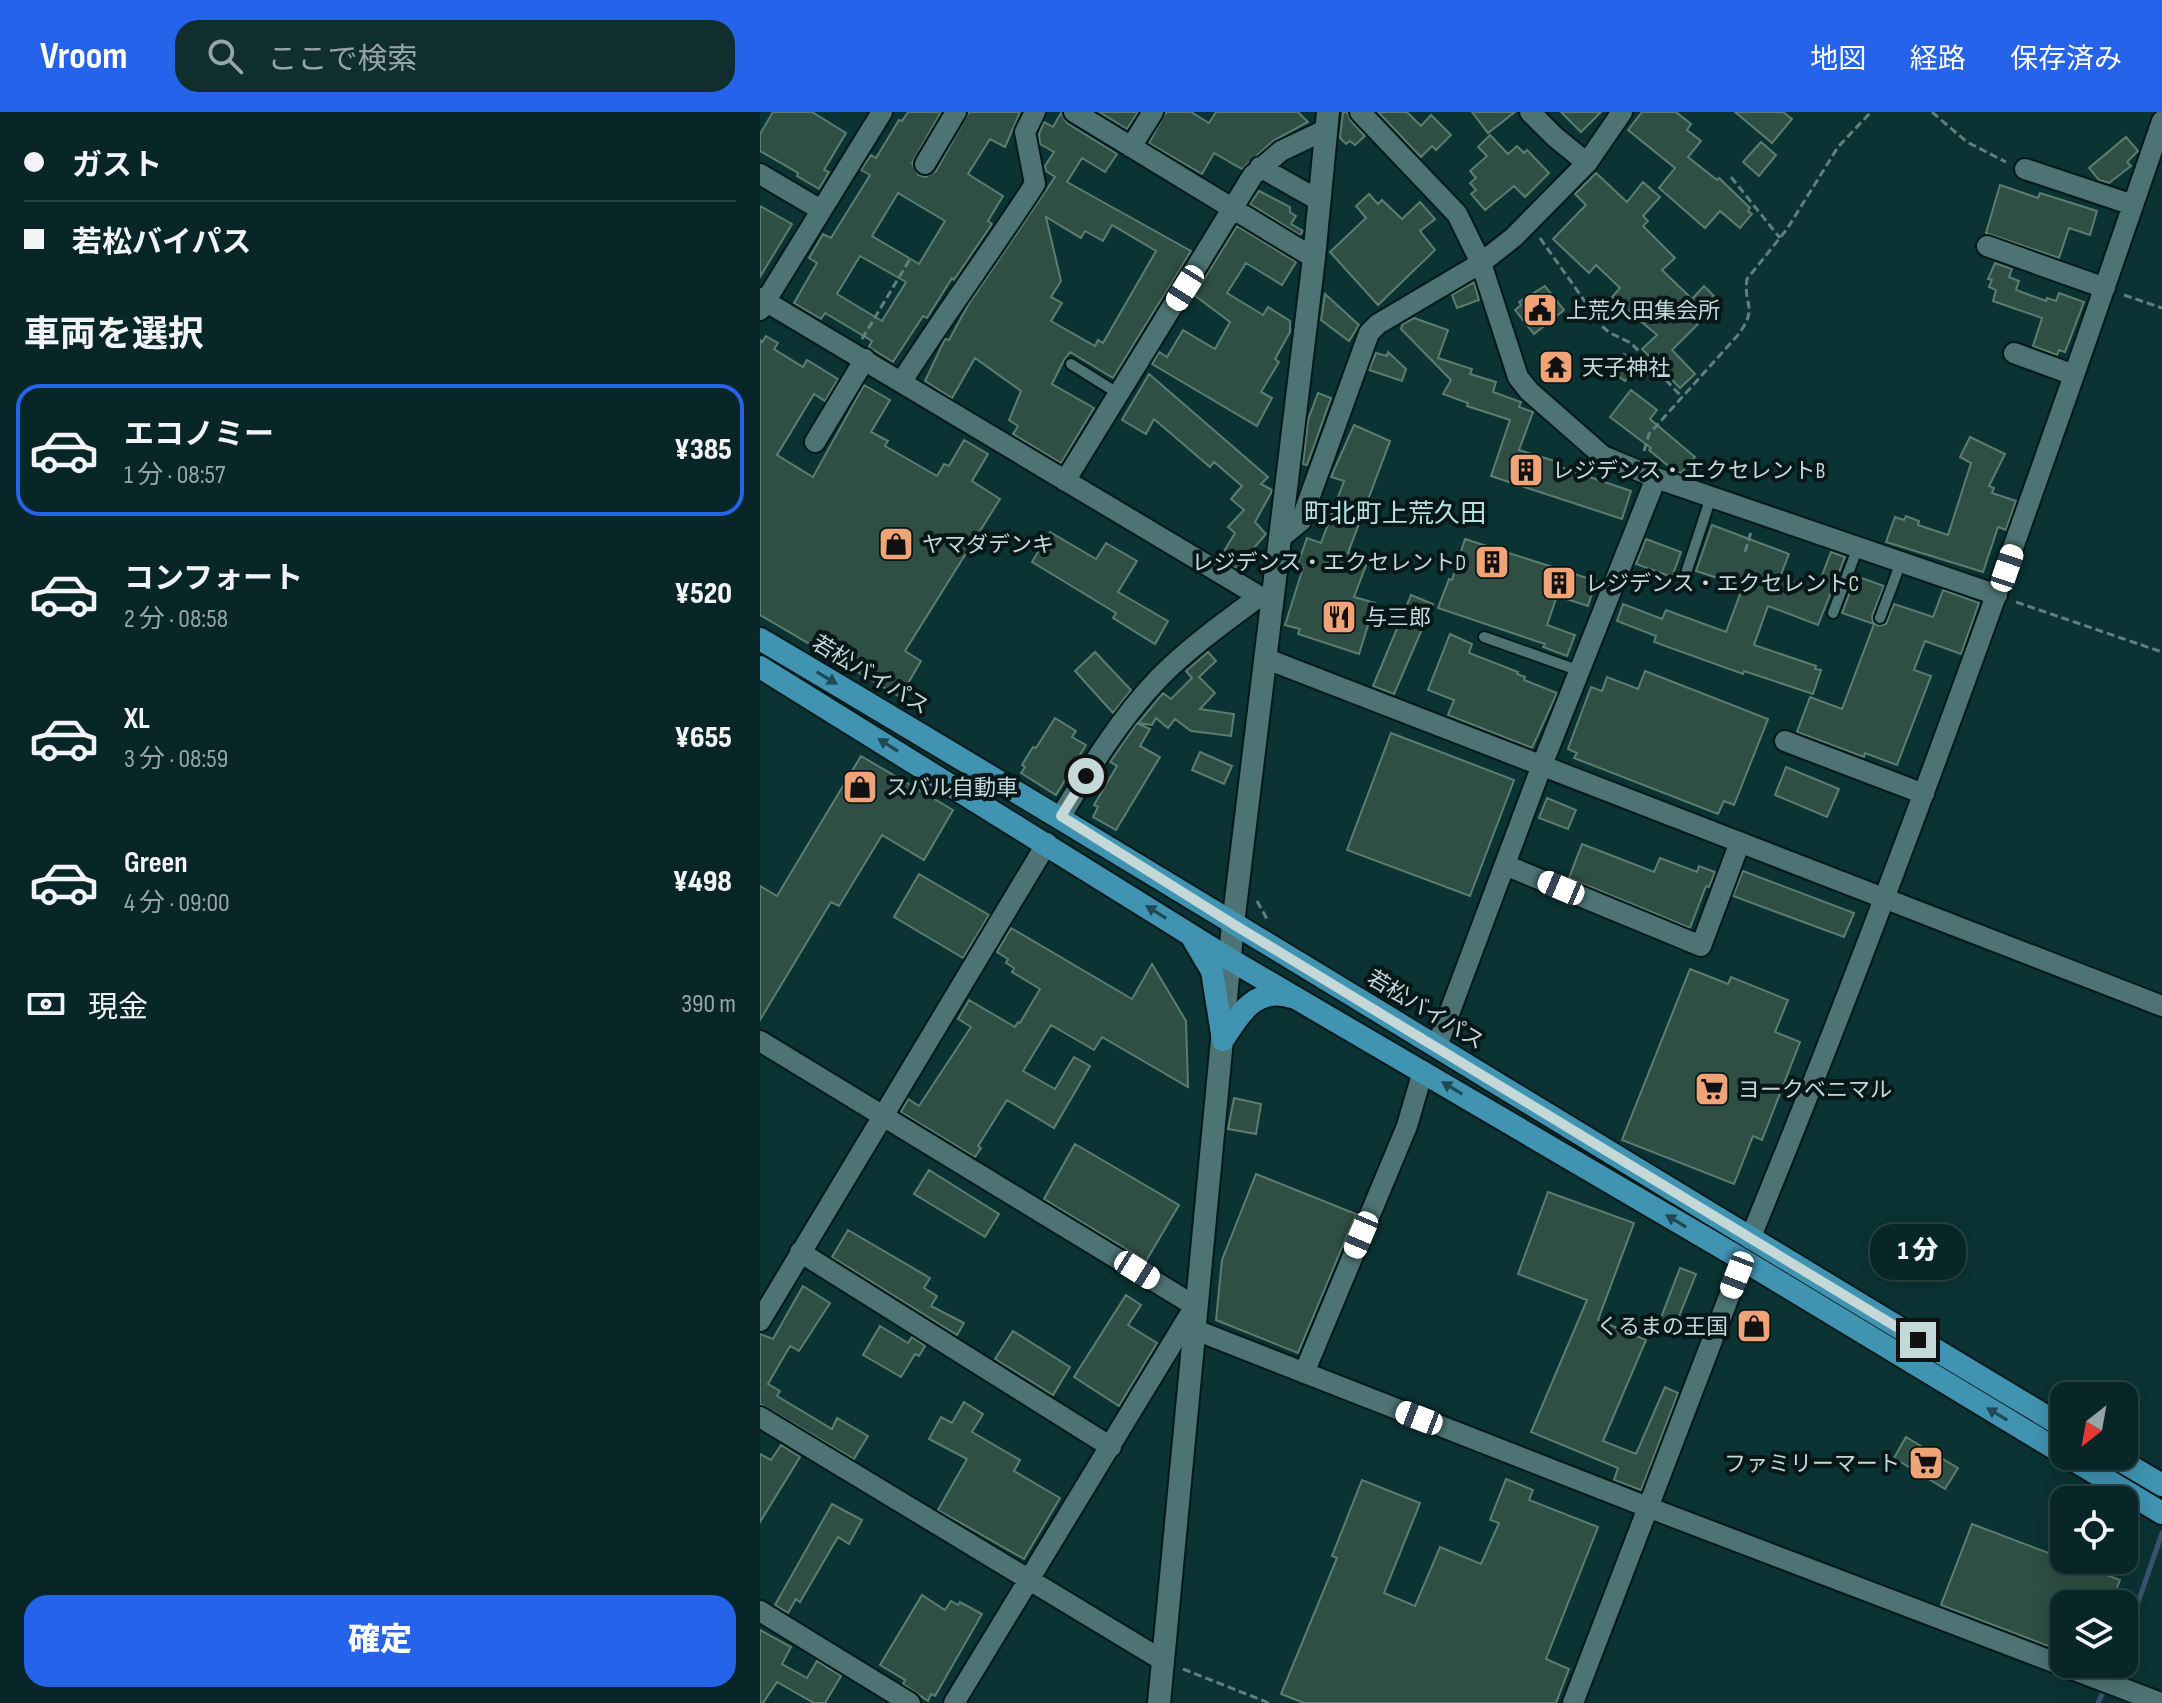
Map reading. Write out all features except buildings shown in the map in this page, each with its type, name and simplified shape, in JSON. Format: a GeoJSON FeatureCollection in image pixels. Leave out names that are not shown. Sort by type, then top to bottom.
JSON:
{"type":"FeatureCollection","features":[{"type":"Feature","properties":{"kind":"highway","name":"若松バイパス"},"geometry":{"type":"LineString","coordinates":[[760,639],[1061,816],[1233,924],[2050,1419]]}},
{"type":"Feature","properties":{"kind":"highway"},"geometry":{"type":"LineString","coordinates":[[760,667],[1231,960],[1743,1260],[2050,1445]]}},
{"type":"Feature","properties":{"kind":"highway"},"geometry":{"type":"LineString","coordinates":[[1186,931],[1199,946],[1212,971],[1223,1040]]}},
{"type":"Feature","properties":{"kind":"highway"},"geometry":{"type":"LineString","coordinates":[[1223,1040],[1253,1000],[1278,994],[1298,999]]}},
{"type":"Feature","properties":{"kind":"highway"},"geometry":{"type":"LineString","coordinates":[[2091,1470],[2159,1511]]}},
{"type":"Feature","properties":{"kind":"highway"},"geometry":{"type":"LineString","coordinates":[[2137,1470],[2162,1485]]}},
{"type":"Feature","properties":{"kind":"street"},"geometry":{"type":"LineString","coordinates":[[925,164],[956,112]]}},
{"type":"Feature","properties":{"kind":"street"},"geometry":{"type":"LineString","coordinates":[[902,381],[957,295],[983,264],[1035,184],[1025,132],[1035,112]]}},
{"type":"Feature","properties":{"kind":"street"},"geometry":{"type":"LineString","coordinates":[[1074,112],[1314,258]]}},
{"type":"Feature","properties":{"kind":"street"},"geometry":{"type":"LineString","coordinates":[[1131,147],[1153,112]]}},
{"type":"Feature","properties":{"kind":"street"},"geometry":{"type":"LineString","coordinates":[[1360,112],[1457,214],[1481,263],[1518,377],[1529,391],[1603,456],[1656,478],[1997,595]]}},
{"type":"Feature","properties":{"kind":"street"},"geometry":{"type":"LineString","coordinates":[[1530,112],[1587,163]]}},
{"type":"Feature","properties":{"kind":"street"},"geometry":{"type":"LineString","coordinates":[[1279,539],[1301,521],[1369,333],[1378,324],[1481,263],[1529,223],[1587,163],[1622,112]]}},
{"type":"Feature","properties":{"kind":"street"},"geometry":{"type":"LineString","coordinates":[[874,115],[821,210],[762,303],[860,356],[1266,600]]}},
{"type":"Feature","properties":{"kind":"street"},"geometry":{"type":"LineString","coordinates":[[1065,481],[1260,167],[1328,120]]}},
{"type":"Feature","properties":{"kind":"street"},"geometry":{"type":"LineString","coordinates":[[1159,1703],[1233,924],[1267,659],[1266,600],[1279,539],[1328,120]]}},
{"type":"Feature","properties":{"kind":"street"},"geometry":{"type":"LineString","coordinates":[[1750,1239],[1924,794],[1997,595],[2162,121]]}},
{"type":"Feature","properties":{"kind":"street"},"geometry":{"type":"LineString","coordinates":[[1260,167],[1320,201]]}},
{"type":"Feature","properties":{"kind":"street"},"geometry":{"type":"LineString","coordinates":[[2025,169],[2133,205]]}},
{"type":"Feature","properties":{"kind":"street"},"geometry":{"type":"LineString","coordinates":[[760,174],[821,210]]}},
{"type":"Feature","properties":{"kind":"street"},"geometry":{"type":"LineString","coordinates":[[1987,246],[2105,288]]}},
{"type":"Feature","properties":{"kind":"street"},"geometry":{"type":"LineString","coordinates":[[2014,353],[2074,375]]}},
{"type":"Feature","properties":{"kind":"street"},"geometry":{"type":"LineString","coordinates":[[815,442],[860,356]]}},
{"type":"Feature","properties":{"kind":"street"},"geometry":{"type":"LineString","coordinates":[[1437,1046],[1542,765],[1656,478]]}},
{"type":"Feature","properties":{"kind":"street"},"geometry":{"type":"LineString","coordinates":[[1061,816],[1114,730],[1159,678],[1203,638],[1266,600]]}},
{"type":"Feature","properties":{"kind":"street"},"geometry":{"type":"LineString","coordinates":[[1267,659],[2162,1006]]}},
{"type":"Feature","properties":{"kind":"street"},"geometry":{"type":"LineString","coordinates":[[1785,741],[1924,794]]}},
{"type":"Feature","properties":{"kind":"street"},"geometry":{"type":"LineString","coordinates":[[1505,865],[1701,946],[1740,842]]}},
{"type":"Feature","properties":{"kind":"street"},"geometry":{"type":"LineString","coordinates":[[760,1321],[1047,843]]}},
{"type":"Feature","properties":{"kind":"street"},"geometry":{"type":"LineString","coordinates":[[760,1041],[1195,1306]]}},
{"type":"Feature","properties":{"kind":"street"},"geometry":{"type":"LineString","coordinates":[[1304,1373],[1407,1126],[1423,1071]]}},
{"type":"Feature","properties":{"kind":"street"},"geometry":{"type":"LineString","coordinates":[[800,1252],[1111,1447]]}},
{"type":"Feature","properties":{"kind":"street"},"geometry":{"type":"LineString","coordinates":[[1573,1703],[1743,1260]]}},
{"type":"Feature","properties":{"kind":"street"},"geometry":{"type":"LineString","coordinates":[[954,1703],[1195,1306]]}},
{"type":"Feature","properties":{"kind":"street"},"geometry":{"type":"LineString","coordinates":[[1193,1329],[2161,1703]]}},
{"type":"Feature","properties":{"kind":"street"},"geometry":{"type":"LineString","coordinates":[[760,1417],[1162,1660]]}},
{"type":"Feature","properties":{"kind":"street"},"geometry":{"type":"LineString","coordinates":[[760,1611],[910,1703]]}},
{"type":"Feature","properties":{"kind":"lane"},"geometry":{"type":"LineString","coordinates":[[1071,364],[1119,394]]}},
{"type":"Feature","properties":{"kind":"lane"},"geometry":{"type":"LineString","coordinates":[[1687,570],[1711,497]]}},
{"type":"Feature","properties":{"kind":"lane"},"geometry":{"type":"LineString","coordinates":[[1833,613],[1858,547]]}},
{"type":"Feature","properties":{"kind":"lane"},"geometry":{"type":"LineString","coordinates":[[1880,618],[1901,562]]}},
{"type":"Feature","properties":{"kind":"lane"},"geometry":{"type":"LineString","coordinates":[[1484,637],[1580,671]]}},
{"type":"Feature","properties":{"kind":"path"},"geometry":{"type":"LineString","coordinates":[[1636,469],[1649,434],[1750,320],[1747,279],[1780,238],[1838,147],[1871,112]]}},
{"type":"Feature","properties":{"kind":"path"},"geometry":{"type":"LineString","coordinates":[[1932,112],[1967,142],[1997,159],[2025,169]]}},
{"type":"Feature","properties":{"kind":"path"},"geometry":{"type":"LineString","coordinates":[[1731,177],[1780,238]]}},
{"type":"Feature","properties":{"kind":"path"},"geometry":{"type":"LineString","coordinates":[[1529,223],[1603,327],[1631,343],[1682,397]]}},
{"type":"Feature","properties":{"kind":"path"},"geometry":{"type":"LineString","coordinates":[[860,356],[910,259]]}},
{"type":"Feature","properties":{"kind":"path"},"geometry":{"type":"LineString","coordinates":[[2105,288],[2162,308]]}},
{"type":"Feature","properties":{"kind":"path"},"geometry":{"type":"LineString","coordinates":[[1997,595],[2162,652]]}},
{"type":"Feature","properties":{"kind":"path"},"geometry":{"type":"LineString","coordinates":[[1253,893],[1274,928]]}},
{"type":"Feature","properties":{"kind":"path"},"geometry":{"type":"LineString","coordinates":[[1162,1660],[1269,1703]]}},
{"type":"Feature","properties":{"kind":"waterway"},"geometry":{"type":"LineString","coordinates":[[2138,1602],[2162,1533]]}},
{"type":"Feature","properties":{"kind":"waterway"},"geometry":{"type":"LineString","coordinates":[[2098,1703],[2106,1686]]}},
{"type":"Feature","properties":{"kind":"place","name":"上荒久田集会所"},"geometry":{"type":"Point","coordinates":[1540,310]}},
{"type":"Feature","properties":{"kind":"place","name":"天子神社"},"geometry":{"type":"Point","coordinates":[1556,367]}},
{"type":"Feature","properties":{"kind":"place","name":"レジデンス・エクセレントB"},"geometry":{"type":"Point","coordinates":[1526,470]}},
{"type":"Feature","properties":{"kind":"place","name":"ヤマダデンキ"},"geometry":{"type":"Point","coordinates":[896,544]}},
{"type":"Feature","properties":{"kind":"place","name":"レジデンス・エクセレントD"},"geometry":{"type":"Point","coordinates":[1492,562]}},
{"type":"Feature","properties":{"kind":"place","name":"レジデンス・エクセレントC"},"geometry":{"type":"Point","coordinates":[1559,583]}},
{"type":"Feature","properties":{"kind":"place","name":"与三郎"},"geometry":{"type":"Point","coordinates":[1339,617]}},
{"type":"Feature","properties":{"kind":"place","name":"スバル自動車"},"geometry":{"type":"Point","coordinates":[860,787]}},
{"type":"Feature","properties":{"kind":"place","name":"ヨークベニマル"},"geometry":{"type":"Point","coordinates":[1712,1089]}},
{"type":"Feature","properties":{"kind":"place","name":"くるまの王国"},"geometry":{"type":"Point","coordinates":[1754,1326]}},
{"type":"Feature","properties":{"kind":"place","name":"ファミリーマート"},"geometry":{"type":"Point","coordinates":[1926,1463]}},
{"type":"Feature","properties":{"kind":"district","name":"町北町上荒久田"},"geometry":{"type":"Point","coordinates":[1395,513]}},
{"type":"Feature","properties":{"kind":"route"},"geometry":{"type":"LineString","coordinates":[[1086,776],[1061,816],[1233,924],[1918,1340]]}}]}
